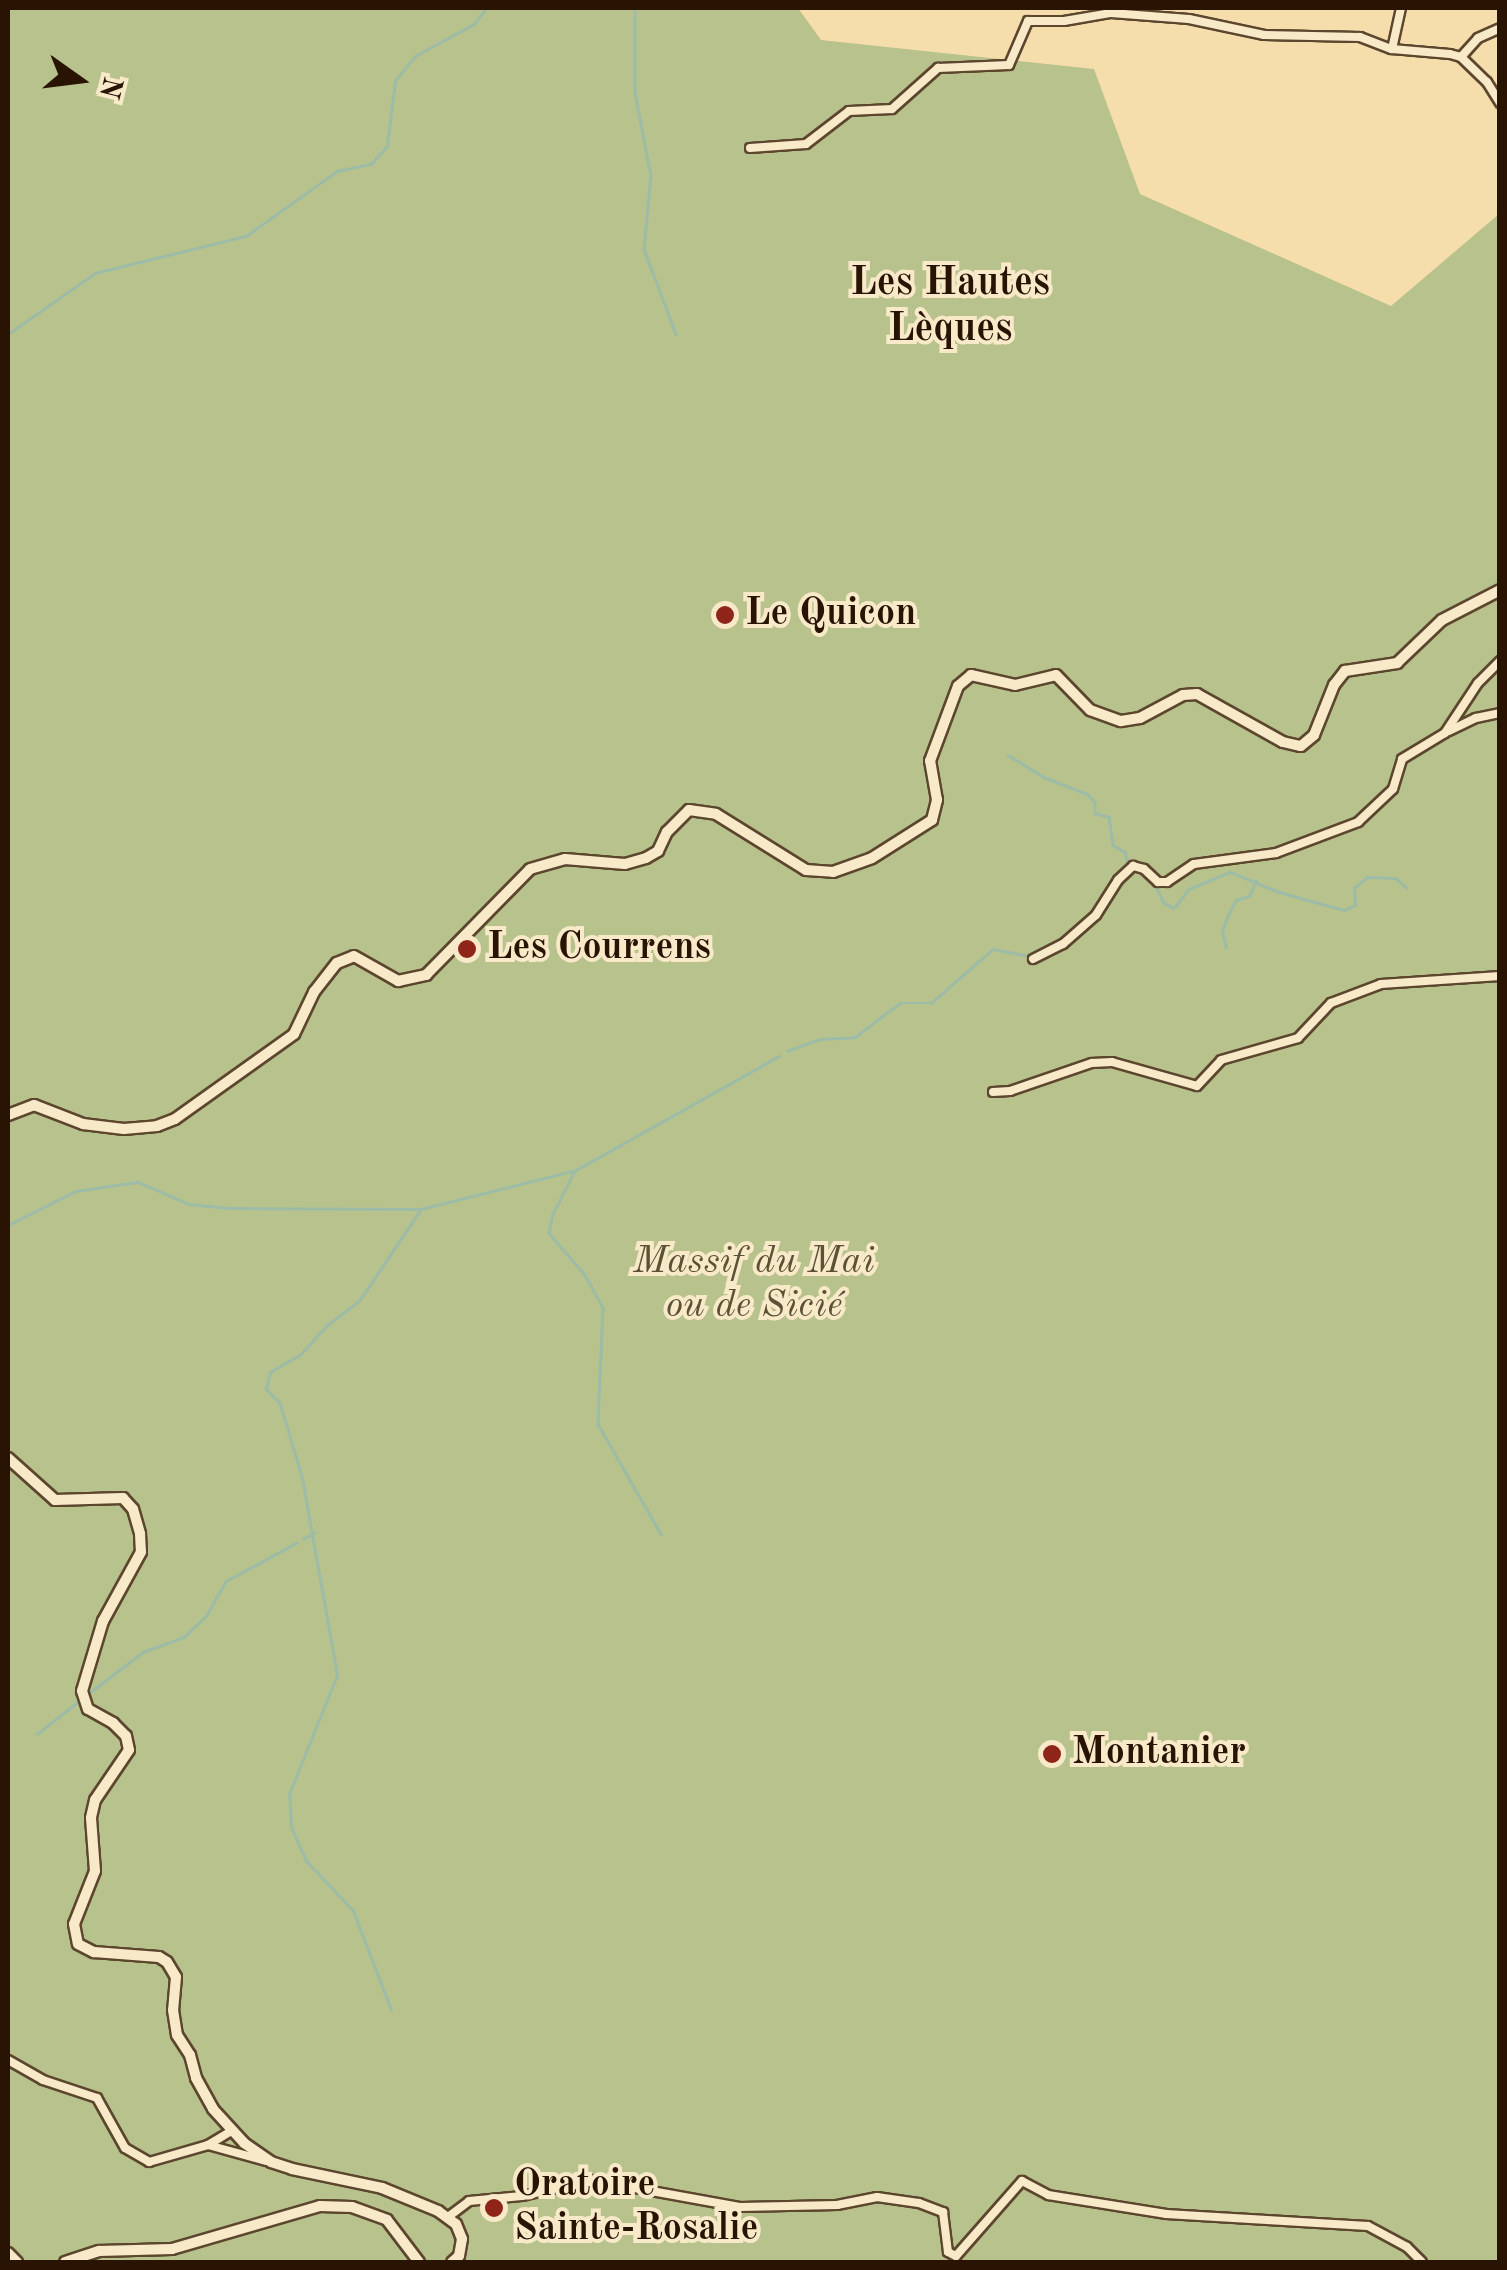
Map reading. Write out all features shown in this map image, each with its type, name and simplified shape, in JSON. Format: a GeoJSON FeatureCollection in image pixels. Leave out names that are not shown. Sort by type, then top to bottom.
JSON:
{"type":"FeatureCollection","features":[{"type":"Feature","properties":{"kind":"street"},"geometry":{"type":"LineString","coordinates":[[1092,8],[1100,14]]}},
{"type":"Feature","properties":{"kind":"street"},"geometry":{"type":"LineString","coordinates":[[1392,49],[1400,8]]}},
{"type":"Feature","properties":{"kind":"street"},"geometry":{"type":"LineString","coordinates":[[750,148],[806,144],[849,111],[892,109],[938,68],[1009,64],[1028,20],[1064,22],[1100,14],[1189,19],[1264,35],[1360,38],[1392,49],[1461,57],[1487,82],[1500,104]]}},
{"type":"Feature","properties":{"kind":"street"},"geometry":{"type":"LineString","coordinates":[[1461,57],[1478,38],[1500,28]]}},
{"type":"Feature","properties":{"kind":"street"},"geometry":{"type":"LineString","coordinates":[[8,1115],[34,1106],[83,1124],[124,1129],[157,1126],[175,1119],[294,1034],[314,992],[337,963],[354,956],[398,982],[426,976],[530,869],[566,859],[625,864],[646,858],[658,850],[667,832],[689,810],[716,814],[806,870],[834,872],[872,858],[932,820],[937,800],[932,755],[961,680],[971,674],[1015,685],[1056,676],[1090,710],[1121,720],[1149,715],[1183,695],[1197,694],[1284,742],[1301,746],[1314,735],[1334,684],[1345,672],[1397,663],[1442,620],[1500,590]]}},
{"type":"Feature","properties":{"kind":"street"},"geometry":{"type":"LineString","coordinates":[[1445,733],[1478,683],[1500,661]]}},
{"type":"Feature","properties":{"kind":"street"},"geometry":{"type":"LineString","coordinates":[[1034,959],[1063,944],[1096,916],[1118,880],[1133,866],[1144,869],[1158,882],[1167,882],[1194,864],[1276,853],[1358,822],[1393,789],[1402,759],[1476,718],[1500,714]]}},
{"type":"Feature","properties":{"kind":"street"},"geometry":{"type":"LineString","coordinates":[[993,1092],[1010,1091],[1092,1063],[1112,1062],[1198,1086],[1221,1060],[1298,1038],[1331,1003],[1381,984],[1500,976]]}},
{"type":"Feature","properties":{"kind":"street"},"geometry":{"type":"LineString","coordinates":[[8,1458],[55,1500],[123,1498],[133,1509],[141,1552],[104,1622],[82,1691],[88,1710],[126,1736],[129,1750],[95,1800],[91,1818],[95,1871],[74,1924],[78,1944],[94,1952],[158,1957],[172,1969],[177,2036],[190,2055],[205,2096],[231,2131],[271,2162]]}},
{"type":"Feature","properties":{"kind":"street"},"geometry":{"type":"LineString","coordinates":[[8,2060],[43,2080],[98,2098],[125,2148],[139,2159],[149,2162],[208,2145],[231,2131]]}},
{"type":"Feature","properties":{"kind":"street"},"geometry":{"type":"LineString","coordinates":[[208,2145],[382,2188],[448,2217],[462,2239],[459,2256],[452,2262]]}},
{"type":"Feature","properties":{"kind":"street"},"geometry":{"type":"LineString","coordinates":[[448,2217],[469,2201],[522,2196],[592,2180],[740,2207],[837,2205],[877,2197],[919,2203],[943,2212],[948,2252],[956,2256],[1022,2181],[1048,2195],[1166,2214],[1368,2226],[1408,2247],[1422,2262]]}},
{"type":"Feature","properties":{"kind":"street"},"geometry":{"type":"LineString","coordinates":[[65,2262],[99,2251],[162,2251],[298,2210],[352,2207],[387,2220],[420,2262]]}},
{"type":"Feature","properties":{"kind":"street"},"geometry":{"type":"LineString","coordinates":[[8,2253],[17,2262]]}},
{"type":"Feature","properties":{"kind":"green space","name":"Massif du Mai ou de Sicié"},"geometry":{"type":"Polygon","coordinates":[[[8,8],[798,8],[821,40],[1094,69],[1140,194],[1391,306],[1499,214],[1499,2262],[8,2262],[8,8]]]}},
{"type":"Feature","properties":{"kind":"waterway"},"geometry":{"type":"LineString","coordinates":[[8,334],[95,273],[246,236],[337,171],[371,164],[387,146],[395,81],[415,56],[474,24],[486,8]]}},
{"type":"Feature","properties":{"kind":"waterway"},"geometry":{"type":"LineString","coordinates":[[635,8],[635,93],[651,176],[644,249],[676,334]]}},
{"type":"Feature","properties":{"kind":"waterway"},"geometry":{"type":"LineString","coordinates":[[1008,755],[1044,777],[1087,794],[1095,802],[1095,813],[1109,817],[1113,845],[1125,852],[1129,867]]}},
{"type":"Feature","properties":{"kind":"waterway"},"geometry":{"type":"LineString","coordinates":[[1154,883],[1164,903],[1174,908],[1189,889],[1230,872],[1279,892],[1344,910],[1355,905],[1354,888],[1367,877],[1396,878],[1407,888]]}},
{"type":"Feature","properties":{"kind":"waterway"},"geometry":{"type":"LineString","coordinates":[[1226,948],[1222,931],[1228,915],[1236,900],[1249,896],[1256,880]]}},
{"type":"Feature","properties":{"kind":"waterway"},"geometry":{"type":"LineString","coordinates":[[787,1051],[820,1039],[855,1037],[900,1003],[931,1003],[993,949],[1025,955]]}},
{"type":"Feature","properties":{"kind":"waterway"},"geometry":{"type":"LineString","coordinates":[[8,1225],[76,1191],[138,1182],[189,1204],[229,1208],[421,1209],[576,1170],[779,1056]]}},
{"type":"Feature","properties":{"kind":"waterway"},"geometry":{"type":"LineString","coordinates":[[575,1171],[553,1214],[549,1233],[585,1275],[603,1308],[598,1424],[661,1534]]}},
{"type":"Feature","properties":{"kind":"waterway"},"geometry":{"type":"LineString","coordinates":[[391,2010],[353,1911],[306,1861],[291,1827],[289,1794],[337,1675],[302,1478],[280,1404],[266,1389],[270,1372],[300,1355],[326,1326],[359,1301],[421,1209]]}},
{"type":"Feature","properties":{"kind":"waterway"},"geometry":{"type":"LineString","coordinates":[[303,1539],[314,1533]]}},
{"type":"Feature","properties":{"kind":"waterway"},"geometry":{"type":"LineString","coordinates":[[89,1693],[143,1652],[184,1637],[206,1616],[226,1581],[296,1543]]}},
{"type":"Feature","properties":{"kind":"waterway"},"geometry":{"type":"LineString","coordinates":[[37,1734],[79,1701]]}},
{"type":"Feature","properties":{"kind":"place","name":"Le Quicon"},"geometry":{"type":"Point","coordinates":[725,615]}},
{"type":"Feature","properties":{"kind":"place","name":"Les Courrens"},"geometry":{"type":"Point","coordinates":[467,949]}},
{"type":"Feature","properties":{"kind":"place","name":"Montanier"},"geometry":{"type":"Point","coordinates":[1052,1754]}},
{"type":"Feature","properties":{"kind":"place","name":"Oratoire Sainte-Rosalie"},"geometry":{"type":"Point","coordinates":[494,2208]}},
{"type":"Feature","properties":{"kind":"district","name":"Les Hautes Lèques"},"geometry":{"type":"Point","coordinates":[950,307]}}]}
